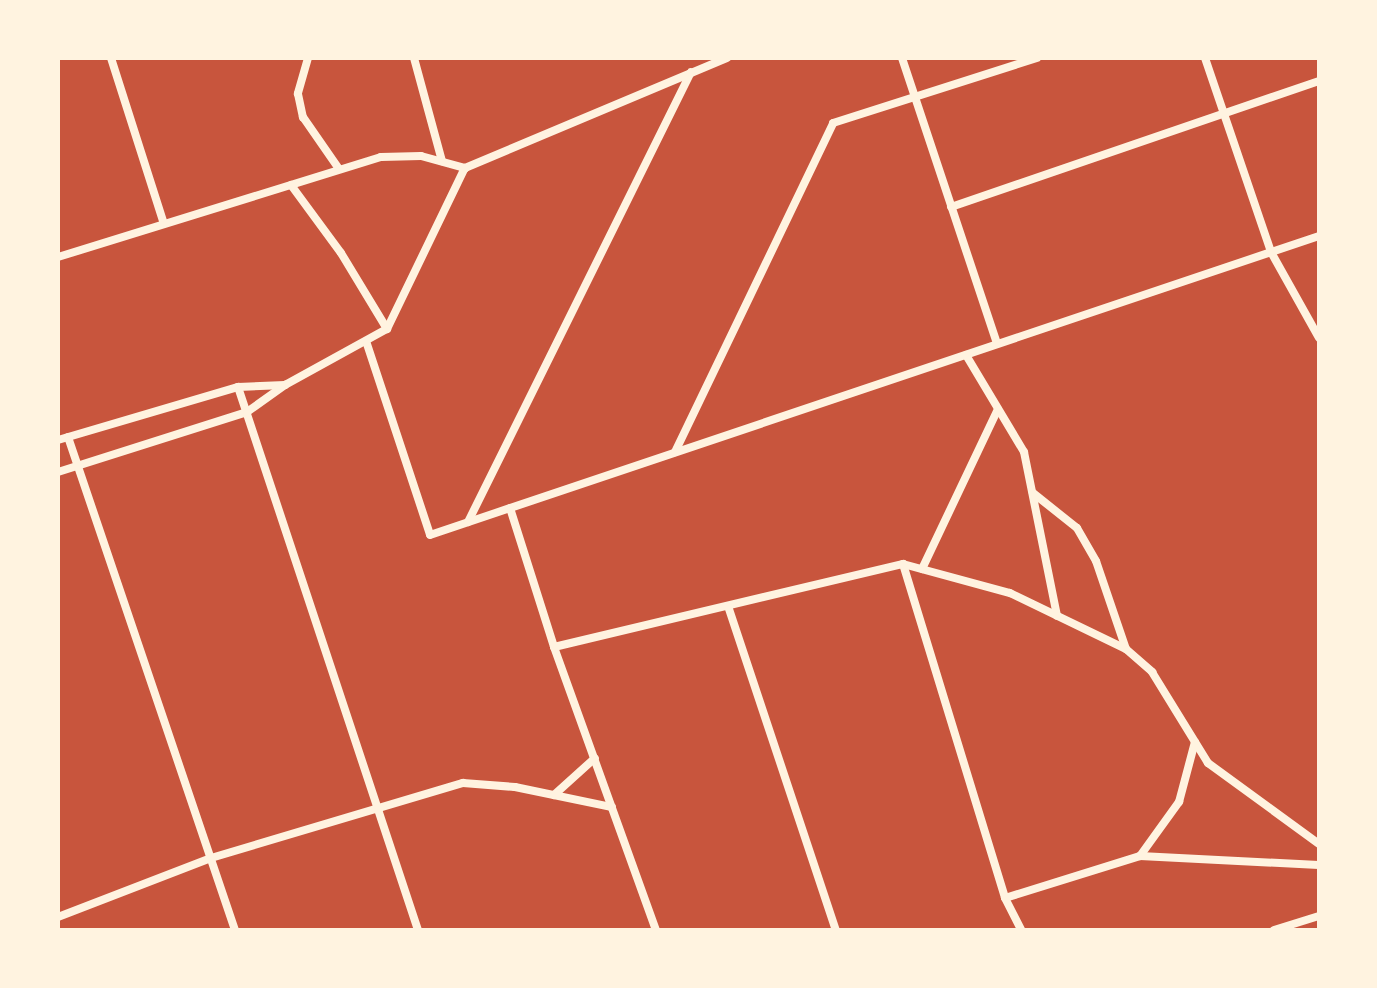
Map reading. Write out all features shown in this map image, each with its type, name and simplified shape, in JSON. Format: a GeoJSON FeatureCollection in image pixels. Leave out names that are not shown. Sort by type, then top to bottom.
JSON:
{"type":"FeatureCollection","features":[{"type":"Feature","properties":{"kind":"street"},"geometry":{"type":"LineString","coordinates":[[111,58],[164,224]]}},
{"type":"Feature","properties":{"kind":"street"},"geometry":{"type":"LineString","coordinates":[[308,58],[298,94],[303,117],[339,169]]}},
{"type":"Feature","properties":{"kind":"street"},"geometry":{"type":"LineString","coordinates":[[414,58],[442,161]]}},
{"type":"Feature","properties":{"kind":"street"},"geometry":{"type":"LineString","coordinates":[[58,257],[381,157],[421,156],[465,168],[727,58]]}},
{"type":"Feature","properties":{"kind":"street"},"geometry":{"type":"LineString","coordinates":[[902,58],[997,344]]}},
{"type":"Feature","properties":{"kind":"street"},"geometry":{"type":"LineString","coordinates":[[675,452],[833,123],[1037,58]]}},
{"type":"Feature","properties":{"kind":"street"},"geometry":{"type":"LineString","coordinates":[[1205,58],[1271,252],[1319,338]]}},
{"type":"Feature","properties":{"kind":"street"},"geometry":{"type":"LineString","coordinates":[[468,523],[692,71]]}},
{"type":"Feature","properties":{"kind":"street"},"geometry":{"type":"LineString","coordinates":[[951,207],[1319,81]]}},
{"type":"Feature","properties":{"kind":"street"},"geometry":{"type":"LineString","coordinates":[[58,472],[247,412],[285,385],[387,329],[465,168]]}},
{"type":"Feature","properties":{"kind":"street"},"geometry":{"type":"LineString","coordinates":[[291,185],[341,253],[387,329]]}},
{"type":"Feature","properties":{"kind":"street"},"geometry":{"type":"LineString","coordinates":[[366,341],[430,535],[1319,236]]}},
{"type":"Feature","properties":{"kind":"street"},"geometry":{"type":"LineString","coordinates":[[966,355],[1024,452],[1057,616]]}},
{"type":"Feature","properties":{"kind":"street"},"geometry":{"type":"LineString","coordinates":[[58,440],[238,387],[285,385]]}},
{"type":"Feature","properties":{"kind":"street"},"geometry":{"type":"LineString","coordinates":[[238,387],[375,809],[418,930]]}},
{"type":"Feature","properties":{"kind":"street"},"geometry":{"type":"LineString","coordinates":[[922,569],[998,409]]}},
{"type":"Feature","properties":{"kind":"street"},"geometry":{"type":"LineString","coordinates":[[68,437],[235,930]]}},
{"type":"Feature","properties":{"kind":"street"},"geometry":{"type":"LineString","coordinates":[[1032,492],[1077,528],[1096,561],[1126,649]]}},
{"type":"Feature","properties":{"kind":"street"},"geometry":{"type":"LineString","coordinates":[[510,508],[554,647],[656,930]]}},
{"type":"Feature","properties":{"kind":"street"},"geometry":{"type":"LineString","coordinates":[[903,564],[1005,898],[1017,928]]}},
{"type":"Feature","properties":{"kind":"street"},"geometry":{"type":"LineString","coordinates":[[554,647],[903,564],[1010,593],[1126,649],[1152,672],[1208,763],[1319,844]]}},
{"type":"Feature","properties":{"kind":"street"},"geometry":{"type":"LineString","coordinates":[[728,606],[836,930]]}},
{"type":"Feature","properties":{"kind":"street"},"geometry":{"type":"LineString","coordinates":[[1140,856],[1179,802],[1195,742]]}},
{"type":"Feature","properties":{"kind":"street"},"geometry":{"type":"LineString","coordinates":[[554,795],[595,758]]}},
{"type":"Feature","properties":{"kind":"street"},"geometry":{"type":"LineString","coordinates":[[58,917],[211,858],[463,783],[554,795],[612,807]]}},
{"type":"Feature","properties":{"kind":"street"},"geometry":{"type":"LineString","coordinates":[[1005,898],[1140,856],[1319,865]]}},
{"type":"Feature","properties":{"kind":"street"},"geometry":{"type":"LineString","coordinates":[[1274,930],[1319,916]]}}]}
